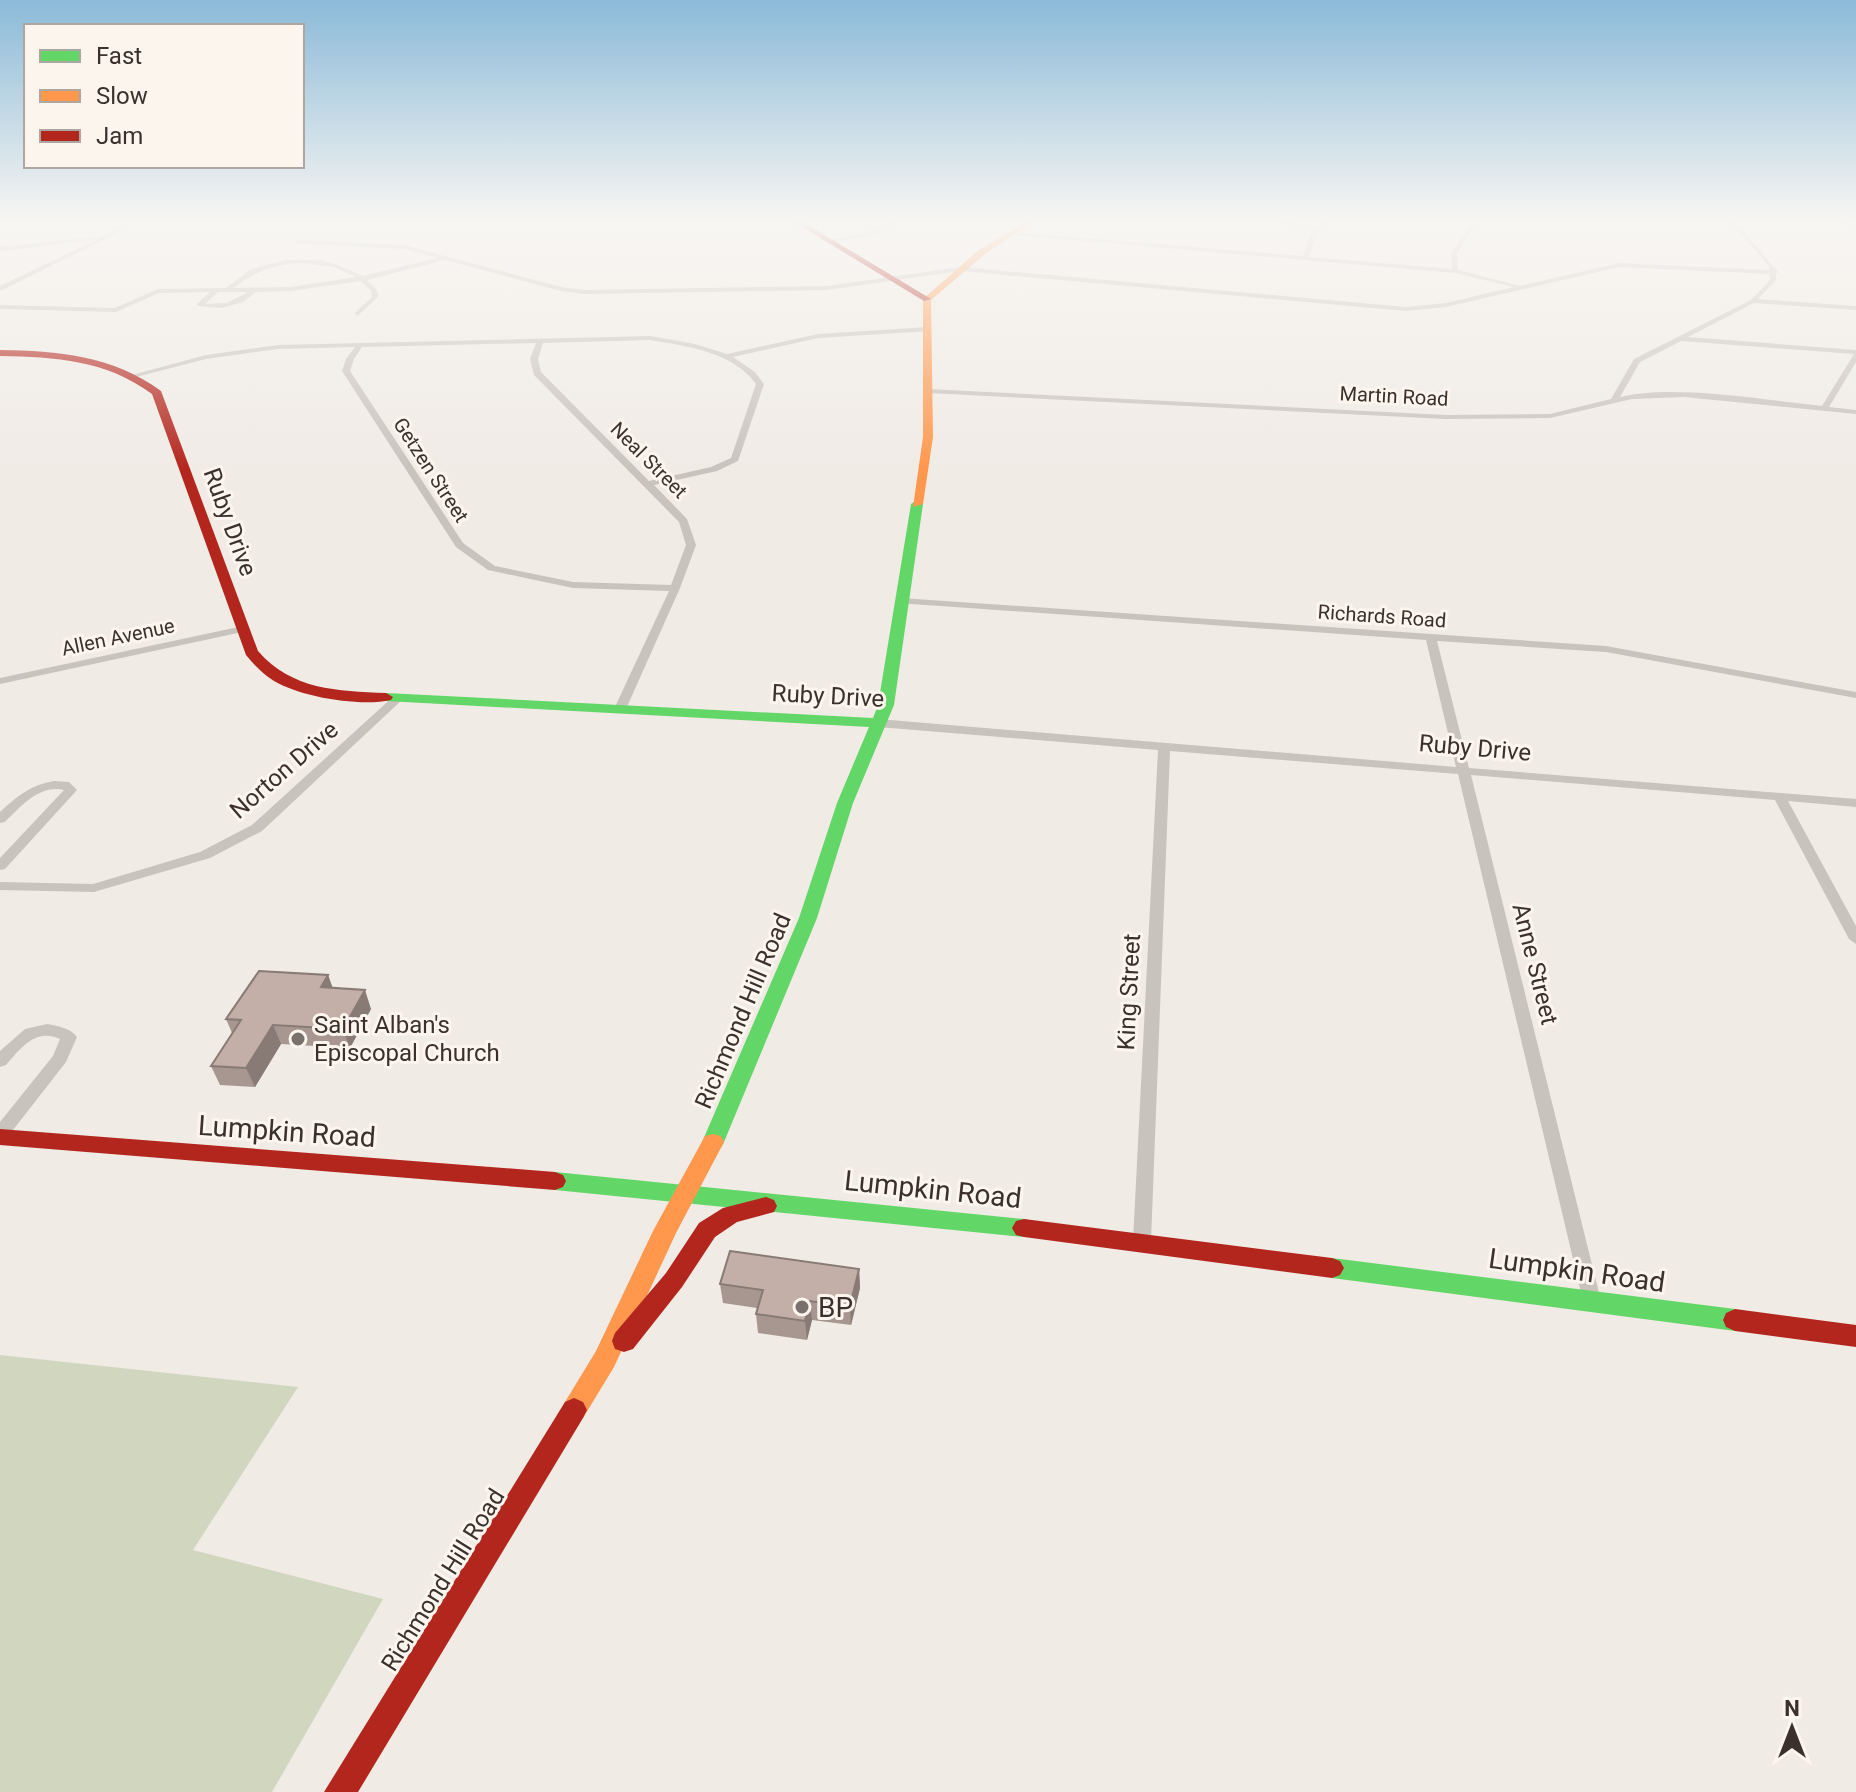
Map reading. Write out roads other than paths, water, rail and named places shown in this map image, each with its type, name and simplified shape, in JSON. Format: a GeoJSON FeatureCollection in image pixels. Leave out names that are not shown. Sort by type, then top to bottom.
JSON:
{"type":"FeatureCollection","features":[{"type":"Feature","properties":{"kind":"street"},"geometry":{"type":"LineString","coordinates":[[0,307],[112,310],[135,303]]}},
{"type":"Feature","properties":{"kind":"street"},"geometry":{"type":"LineString","coordinates":[[202,303],[199,305],[221,307],[240,303]]}},
{"type":"Feature","properties":{"kind":"street"},"geometry":{"type":"LineString","coordinates":[[357,314],[369,303]]}},
{"type":"Feature","properties":{"kind":"street","name":"Richmond Hill Road"},"geometry":{"type":"LineString","coordinates":[[340,1792],[595,1375],[706,1158],[808,918],[845,803],[886,705],[928,437],[927,303]]}},
{"type":"Feature","properties":{"kind":"street"},"geometry":{"type":"LineString","coordinates":[[1335,303],[1406,309],[1456,303]]}},
{"type":"Feature","properties":{"kind":"street"},"geometry":{"type":"LineString","coordinates":[[1614,401],[1637,361],[1750,303]]}},
{"type":"Feature","properties":{"kind":"street"},"geometry":{"type":"LineString","coordinates":[[1777,303],[1856,308]]}},
{"type":"Feature","properties":{"kind":"street"},"geometry":{"type":"LineString","coordinates":[[725,357],[818,336],[928,329]]}},
{"type":"Feature","properties":{"kind":"street"},"geometry":{"type":"LineString","coordinates":[[0,353],[76,358],[114,366],[136,375],[238,351],[650,338],[693,345],[725,357],[755,375],[760,384],[735,459],[714,469],[648,484]]}},
{"type":"Feature","properties":{"kind":"street"},"geometry":{"type":"LineString","coordinates":[[1678,339],[1856,354],[1824,409]]}},
{"type":"Feature","properties":{"kind":"street","name":"Neal Street"},"geometry":{"type":"LineString","coordinates":[[540,341],[534,359],[537,373],[684,521],[691,545],[675,588],[620,709]]}},
{"type":"Feature","properties":{"kind":"street","name":"Getzen Street"},"geometry":{"type":"LineString","coordinates":[[360,345],[346,371],[459,545],[492,568],[525,577],[573,585],[675,588]]}},
{"type":"Feature","properties":{"kind":"street","name":"Ruby Drive"},"geometry":{"type":"LineString","coordinates":[[136,375],[152,387],[161,401],[255,659],[262,668],[284,681],[330,693],[878,723],[1856,803]]}},
{"type":"Feature","properties":{"kind":"street","name":"Martin Road"},"geometry":{"type":"LineString","coordinates":[[928,391],[1446,417],[1550,416],[1647,396],[1707,396],[1856,412]]}},
{"type":"Feature","properties":{"kind":"street","name":"Richards Road"},"geometry":{"type":"LineString","coordinates":[[901,601],[1614,650],[1856,695]]}},
{"type":"Feature","properties":{"kind":"street","name":"Allen Avenue"},"geometry":{"type":"LineString","coordinates":[[0,681],[243,629]]}},
{"type":"Feature","properties":{"kind":"street","name":"Anne Street"},"geometry":{"type":"LineString","coordinates":[[1431,638],[1592,1301]]}},
{"type":"Feature","properties":{"kind":"street","name":"Norton Drive"},"geometry":{"type":"LineString","coordinates":[[0,886],[94,888],[143,876],[205,855],[257,828],[399,697]]}},
{"type":"Feature","properties":{"kind":"street","name":"King Street"},"geometry":{"type":"LineString","coordinates":[[1142,1241],[1164,746]]}},
{"type":"Feature","properties":{"kind":"street"},"geometry":{"type":"LineString","coordinates":[[0,819],[28,792],[42,785],[65,785],[71,790],[0,866]]}},
{"type":"Feature","properties":{"kind":"street"},"geometry":{"type":"LineString","coordinates":[[1779,796],[1856,939]]}},
{"type":"Feature","properties":{"kind":"street"},"geometry":{"type":"LineString","coordinates":[[0,1061],[23,1037],[36,1030],[53,1029],[69,1037],[60,1058],[0,1136]]}},
{"type":"Feature","properties":{"kind":"street","name":"Lumpkin Road"},"geometry":{"type":"LineString","coordinates":[[0,1136],[783,1201],[1142,1241],[1856,1336]]}},
{"type":"Feature","properties":{"kind":"street"},"geometry":{"type":"LineString","coordinates":[[595,1375],[674,1280],[707,1230],[731,1214],[783,1201]]}},
{"type":"Feature","properties":{"kind":"place","name":"Saint Alban's Episcopal Church"},"geometry":{"type":"Point","coordinates":[298,1039]}},
{"type":"Feature","properties":{"kind":"place","name":"BP"},"geometry":{"type":"Point","coordinates":[802,1307]}}]}
